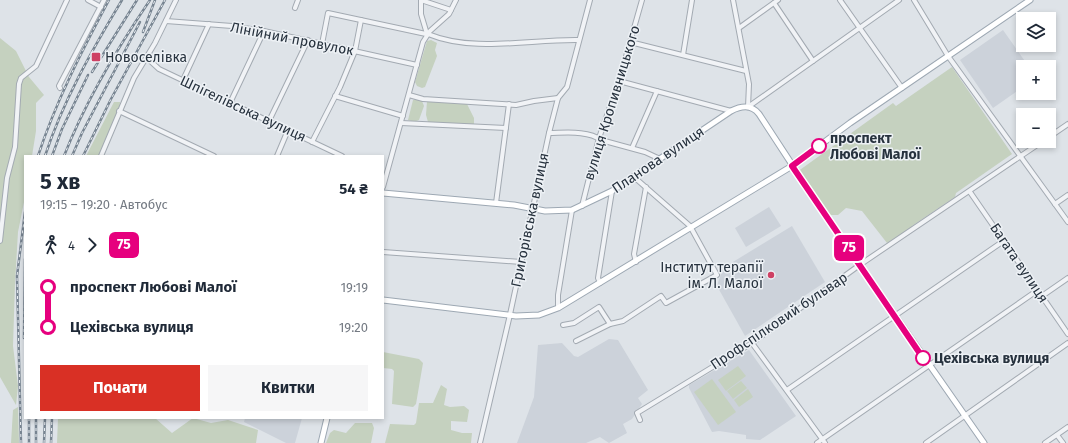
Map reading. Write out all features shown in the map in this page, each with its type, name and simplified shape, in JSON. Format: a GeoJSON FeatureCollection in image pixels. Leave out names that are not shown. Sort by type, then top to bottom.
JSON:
{"type":"FeatureCollection","features":[{"type":"Feature","properties":{"kind":"main road"},"geometry":{"type":"LineString","coordinates":[[384,300],[510,315],[539,314],[558,308],[636,262],[690,226],[792,166],[1030,0]]}},
{"type":"Feature","properties":{"kind":"main road","name":"Планова вулиця"},"geometry":{"type":"LineString","coordinates":[[384,193],[532,208],[545,211],[572,210],[612,191],[731,111],[741,107],[748,107]]}},
{"type":"Feature","properties":{"kind":"main road"},"geometry":{"type":"LineString","coordinates":[[748,107],[755,109],[759,114],[792,166],[896,315],[928,366],[984,443]]}},
{"type":"Feature","properties":{"kind":"main road"},"geometry":{"type":"LineString","coordinates":[[321,443],[327,419]]}},
{"type":"Feature","properties":{"kind":"street"},"geometry":{"type":"LineString","coordinates":[[0,241],[7,178],[15,146],[19,84],[21,78],[36,66],[67,0]]}},
{"type":"Feature","properties":{"kind":"street"},"geometry":{"type":"LineString","coordinates":[[88,0],[100,7]]}},
{"type":"Feature","properties":{"kind":"street"},"geometry":{"type":"LineString","coordinates":[[60,88],[59,86],[104,0]]}},
{"type":"Feature","properties":{"kind":"street"},"geometry":{"type":"LineString","coordinates":[[101,155],[134,78],[176,0]]}},
{"type":"Feature","properties":{"kind":"street"},"geometry":{"type":"LineString","coordinates":[[295,8],[298,0]]}},
{"type":"Feature","properties":{"kind":"street"},"geometry":{"type":"LineString","coordinates":[[427,34],[421,14],[421,0],[451,10]]}},
{"type":"Feature","properties":{"kind":"street"},"geometry":{"type":"LineString","coordinates":[[384,176],[409,96],[423,42],[427,34],[451,10],[456,0]]}},
{"type":"Feature","properties":{"kind":"street","name":"Григорівська вулиця"},"geometry":{"type":"LineString","coordinates":[[480,443],[510,315],[548,133],[558,98],[567,87],[590,0]]}},
{"type":"Feature","properties":{"kind":"street","name":"вулиця Кропивницького"},"geometry":{"type":"LineString","coordinates":[[582,206],[599,138],[619,81],[642,0]]}},
{"type":"Feature","properties":{"kind":"street"},"geometry":{"type":"LineString","coordinates":[[683,55],[692,0]]}},
{"type":"Feature","properties":{"kind":"street"},"geometry":{"type":"LineString","coordinates":[[733,0],[749,84],[748,107]]}},
{"type":"Feature","properties":{"kind":"street"},"geometry":{"type":"LineString","coordinates":[[738,28],[778,0]]}},
{"type":"Feature","properties":{"kind":"street"},"geometry":{"type":"LineString","coordinates":[[840,0],[902,88]]}},
{"type":"Feature","properties":{"kind":"street","name":"Планова вулиця"},"geometry":{"type":"LineString","coordinates":[[748,107],[899,0]]}},
{"type":"Feature","properties":{"kind":"street"},"geometry":{"type":"LineString","coordinates":[[914,0],[948,56],[1068,222]]}},
{"type":"Feature","properties":{"kind":"street"},"geometry":{"type":"LineString","coordinates":[[774,3],[813,61]]}},
{"type":"Feature","properties":{"kind":"street"},"geometry":{"type":"LineString","coordinates":[[322,44],[328,13],[427,34],[443,40],[486,43],[579,40]]}},
{"type":"Feature","properties":{"kind":"street"},"geometry":{"type":"LineString","coordinates":[[312,142],[336,96],[355,51],[361,20]]}},
{"type":"Feature","properties":{"kind":"street","name":"Лінійний провулок"},"geometry":{"type":"LineString","coordinates":[[166,21],[209,24],[264,31],[417,65]]}},
{"type":"Feature","properties":{"kind":"street"},"geometry":{"type":"LineString","coordinates":[[183,80],[209,24]]}},
{"type":"Feature","properties":{"kind":"street"},"geometry":{"type":"LineString","coordinates":[[230,103],[264,31]]}},
{"type":"Feature","properties":{"kind":"street"},"geometry":{"type":"LineString","coordinates":[[269,121],[308,40]]}},
{"type":"Feature","properties":{"kind":"street"},"geometry":{"type":"LineString","coordinates":[[630,42],[746,71]]}},
{"type":"Feature","properties":{"kind":"street","name":"Шпігелівська вулиця"},"geometry":{"type":"LineString","coordinates":[[146,58],[159,69],[340,155]]}},
{"type":"Feature","properties":{"kind":"street"},"geometry":{"type":"LineString","coordinates":[[619,81],[731,111]]}},
{"type":"Feature","properties":{"kind":"street"},"geometry":{"type":"LineString","coordinates":[[632,148],[657,91]]}},
{"type":"Feature","properties":{"kind":"street"},"geometry":{"type":"LineString","coordinates":[[336,96],[403,116]]}},
{"type":"Feature","properties":{"kind":"street"},"geometry":{"type":"LineString","coordinates":[[409,96],[423,99],[516,105],[558,98]]}},
{"type":"Feature","properties":{"kind":"street"},"geometry":{"type":"LineString","coordinates":[[496,204],[509,104]]}},
{"type":"Feature","properties":{"kind":"street"},"geometry":{"type":"LineString","coordinates":[[120,111],[212,155]]}},
{"type":"Feature","properties":{"kind":"street"},"geometry":{"type":"LineString","coordinates":[[401,123],[506,128]]}},
{"type":"Feature","properties":{"kind":"street"},"geometry":{"type":"LineString","coordinates":[[1056,132],[1068,124]]}},
{"type":"Feature","properties":{"kind":"street"},"geometry":{"type":"LineString","coordinates":[[277,155],[288,130]]}},
{"type":"Feature","properties":{"kind":"street"},"geometry":{"type":"LineString","coordinates":[[548,133],[576,133],[596,136],[660,159]]}},
{"type":"Feature","properties":{"kind":"street","name":"Профспілковий бульвар"},"geometry":{"type":"LineString","coordinates":[[640,420],[638,413],[752,343],[861,264],[970,192],[1033,148]]}},
{"type":"Feature","properties":{"kind":"street"},"geometry":{"type":"LineString","coordinates":[[576,341],[610,324],[623,321],[662,296],[666,304],[717,275],[690,226],[634,177]]}},
{"type":"Feature","properties":{"kind":"street"},"geometry":{"type":"LineString","coordinates":[[636,262],[634,254],[646,187]]}},
{"type":"Feature","properties":{"kind":"street"},"geometry":{"type":"LineString","coordinates":[[600,283],[598,278],[612,191]]}},
{"type":"Feature","properties":{"kind":"street","name":"Багата вулиця"},"geometry":{"type":"LineString","coordinates":[[970,192],[1005,240],[1068,334]]}},
{"type":"Feature","properties":{"kind":"street"},"geometry":{"type":"LineString","coordinates":[[1055,204],[1068,195]]}},
{"type":"Feature","properties":{"kind":"street"},"geometry":{"type":"LineString","coordinates":[[558,308],[558,295],[572,210]]}},
{"type":"Feature","properties":{"kind":"street"},"geometry":{"type":"LineString","coordinates":[[787,390],[1005,240]]}},
{"type":"Feature","properties":{"kind":"street"},"geometry":{"type":"LineString","coordinates":[[384,252],[521,262]]}},
{"type":"Feature","properties":{"kind":"street"},"geometry":{"type":"LineString","coordinates":[[1042,296],[1068,278]]}},
{"type":"Feature","properties":{"kind":"street"},"geometry":{"type":"LineString","coordinates":[[817,443],[824,441],[928,366],[1038,290]]}},
{"type":"Feature","properties":{"kind":"street"},"geometry":{"type":"LineString","coordinates":[[563,325],[574,323],[599,307],[610,324]]}},
{"type":"Feature","properties":{"kind":"street"},"geometry":{"type":"LineString","coordinates":[[752,343],[824,441]]}},
{"type":"Feature","properties":{"kind":"street"},"geometry":{"type":"LineString","coordinates":[[926,443],[1068,343]]}},
{"type":"Feature","properties":{"kind":"street"},"geometry":{"type":"LineString","coordinates":[[1045,443],[1068,427]]}},
{"type":"Feature","properties":{"kind":"street"},"geometry":{"type":"LineString","coordinates":[[1057,434],[1063,443]]}},
{"type":"Feature","properties":{"kind":"shaded area"},"geometry":{"type":"Polygon","coordinates":[[[1003,30],[1016,48],[1016,52],[1018,52],[1024,60],[1016,60],[1016,92],[993,108],[960,60],[1003,30]]]}},
{"type":"Feature","properties":{"kind":"shaded area"},"geometry":{"type":"Polygon","coordinates":[[[769,207],[781,226],[746,247],[735,228],[769,207]]]}},
{"type":"Feature","properties":{"kind":"shaded area","name":"Інститут терапії ім. Л. Малої"},"geometry":{"type":"Polygon","coordinates":[[[792,226],[825,282],[745,336],[717,286],[723,268],[792,226]]]}},
{"type":"Feature","properties":{"kind":"shaded area"},"geometry":{"type":"Polygon","coordinates":[[[609,339],[618,340],[648,390],[638,398],[642,404],[632,419],[623,424],[627,433],[609,443],[600,437],[586,443],[517,443],[534,397],[538,345],[562,343],[574,356],[578,357],[609,339]]]}},
{"type":"Feature","properties":{"kind":"shaded area"},"geometry":{"type":"Polygon","coordinates":[[[749,350],[796,416],[760,440],[746,439],[746,435],[719,431],[712,432],[689,388],[689,385],[749,350]]]}},
{"type":"Feature","properties":{"kind":"shaded area"},"geometry":{"type":"Polygon","coordinates":[[[245,419],[302,419],[295,443],[286,443],[244,422],[245,419]]]}},
{"type":"Feature","properties":{"kind":"green space"},"geometry":{"type":"Polygon","coordinates":[[[0,38],[16,51],[29,77],[44,95],[36,103],[36,131],[32,155],[24,155],[24,202],[18,232],[13,346],[18,386],[16,405],[0,377],[0,38]]]}},
{"type":"Feature","properties":{"kind":"green space"},"geometry":{"type":"Polygon","coordinates":[[[431,40],[437,43],[435,50],[437,56],[425,87],[422,88],[417,86],[415,82],[427,41],[431,40]]]}},
{"type":"Feature","properties":{"kind":"green space"},"geometry":{"type":"Polygon","coordinates":[[[952,67],[1012,154],[956,193],[955,197],[912,226],[912,228],[887,243],[862,211],[846,208],[838,215],[825,215],[797,172],[893,103],[896,106],[952,67]]]}},
{"type":"Feature","properties":{"kind":"green space"},"geometry":{"type":"Polygon","coordinates":[[[417,99],[422,101],[424,106],[419,120],[414,122],[408,120],[413,100],[417,99]]]}},
{"type":"Feature","properties":{"kind":"green space"},"geometry":{"type":"Polygon","coordinates":[[[427,101],[467,104],[474,118],[474,125],[428,122],[426,115],[427,101]]]}},
{"type":"Feature","properties":{"kind":"green space"},"geometry":{"type":"Polygon","coordinates":[[[114,102],[120,102],[101,155],[87,155],[114,102]]]}},
{"type":"Feature","properties":{"kind":"green space"},"geometry":{"type":"Polygon","coordinates":[[[384,352],[419,359],[423,363],[416,404],[413,407],[392,404],[394,371],[392,369],[384,368],[384,352]]]}},
{"type":"Feature","properties":{"kind":"green space"},"geometry":{"type":"Polygon","coordinates":[[[738,366],[746,376],[726,391],[718,380],[738,366]]]}},
{"type":"Feature","properties":{"kind":"green space"},"geometry":{"type":"Polygon","coordinates":[[[712,379],[736,412],[718,425],[694,392],[712,379]]]}},
{"type":"Feature","properties":{"kind":"green space"},"geometry":{"type":"Polygon","coordinates":[[[741,381],[747,388],[733,399],[727,391],[741,381]]]}},
{"type":"Feature","properties":{"kind":"green space"},"geometry":{"type":"Polygon","coordinates":[[[441,385],[447,389],[444,405],[450,407],[464,406],[469,410],[467,422],[451,421],[451,430],[462,433],[472,433],[471,443],[385,443],[390,424],[414,425],[416,423],[419,403],[433,403],[441,385]]]}},
{"type":"Feature","properties":{"kind":"green space"},"geometry":{"type":"Polygon","coordinates":[[[748,389],[753,397],[739,407],[734,400],[748,389]]]}},
{"type":"Feature","properties":{"kind":"green space"},"geometry":{"type":"Polygon","coordinates":[[[18,407],[19,443],[11,443],[13,410],[18,407]]]}},
{"type":"Feature","properties":{"kind":"green space"},"geometry":{"type":"Polygon","coordinates":[[[58,419],[156,419],[172,433],[192,419],[211,423],[228,420],[258,430],[256,443],[57,443],[58,419]]]}},
{"type":"Feature","properties":{"kind":"green space"},"geometry":{"type":"Polygon","coordinates":[[[355,423],[372,423],[374,428],[371,443],[326,443],[330,433],[334,430],[346,433],[355,423]]]}},
{"type":"Feature","properties":{"kind":"railway"},"geometry":{"type":"LineString","coordinates":[[38,155],[61,96],[79,57],[109,0]]}},
{"type":"Feature","properties":{"kind":"railway"},"geometry":{"type":"LineString","coordinates":[[45,155],[60,115],[69,96],[122,0]]}},
{"type":"Feature","properties":{"kind":"railway"},"geometry":{"type":"LineString","coordinates":[[92,72],[137,0]]}},
{"type":"Feature","properties":{"kind":"railway"},"geometry":{"type":"LineString","coordinates":[[64,155],[82,115],[102,76],[150,0]]}},
{"type":"Feature","properties":{"kind":"railway"},"geometry":{"type":"LineString","coordinates":[[143,32],[155,0]]}},
{"type":"Feature","properties":{"kind":"railway"},"geometry":{"type":"LineString","coordinates":[[83,155],[111,99],[165,0]]}},
{"type":"Feature","properties":{"kind":"railway"},"geometry":{"type":"LineString","coordinates":[[72,155],[82,133],[140,22]]}},
{"type":"Feature","properties":{"kind":"railway"},"geometry":{"type":"LineString","coordinates":[[52,155],[62,129],[88,75]]}},
{"type":"Feature","properties":{"kind":"railway"},"geometry":{"type":"LineString","coordinates":[[21,443],[17,276],[24,220]]}},
{"type":"Feature","properties":{"kind":"railway"},"geometry":{"type":"LineString","coordinates":[[29,419],[29,443]]}},
{"type":"Feature","properties":{"kind":"railway"},"geometry":{"type":"LineString","coordinates":[[36,419],[36,443]]}},
{"type":"Feature","properties":{"kind":"railway"},"geometry":{"type":"LineString","coordinates":[[44,443],[45,419]]}},
{"type":"Feature","properties":{"kind":"railway"},"geometry":{"type":"LineString","coordinates":[[51,443],[52,419]]}},
{"type":"Feature","properties":{"kind":"bus line","name":"75"},"geometry":{"type":"LineString","coordinates":[[819,146],[792,166],[896,315],[923,358]]}},
{"type":"Feature","properties":{"kind":"place","name":"Новоселівка"},"geometry":{"type":"Point","coordinates":[96,57]}},
{"type":"Feature","properties":{"kind":"place","name":"проспект Любові Малої"},"geometry":{"type":"Point","coordinates":[819,146]}},
{"type":"Feature","properties":{"kind":"place","name":"Інститут терапії ім. Л. Малої"},"geometry":{"type":"Point","coordinates":[771,275]}},
{"type":"Feature","properties":{"kind":"place","name":"Цехівська вулиця"},"geometry":{"type":"Point","coordinates":[923,358]}}]}
